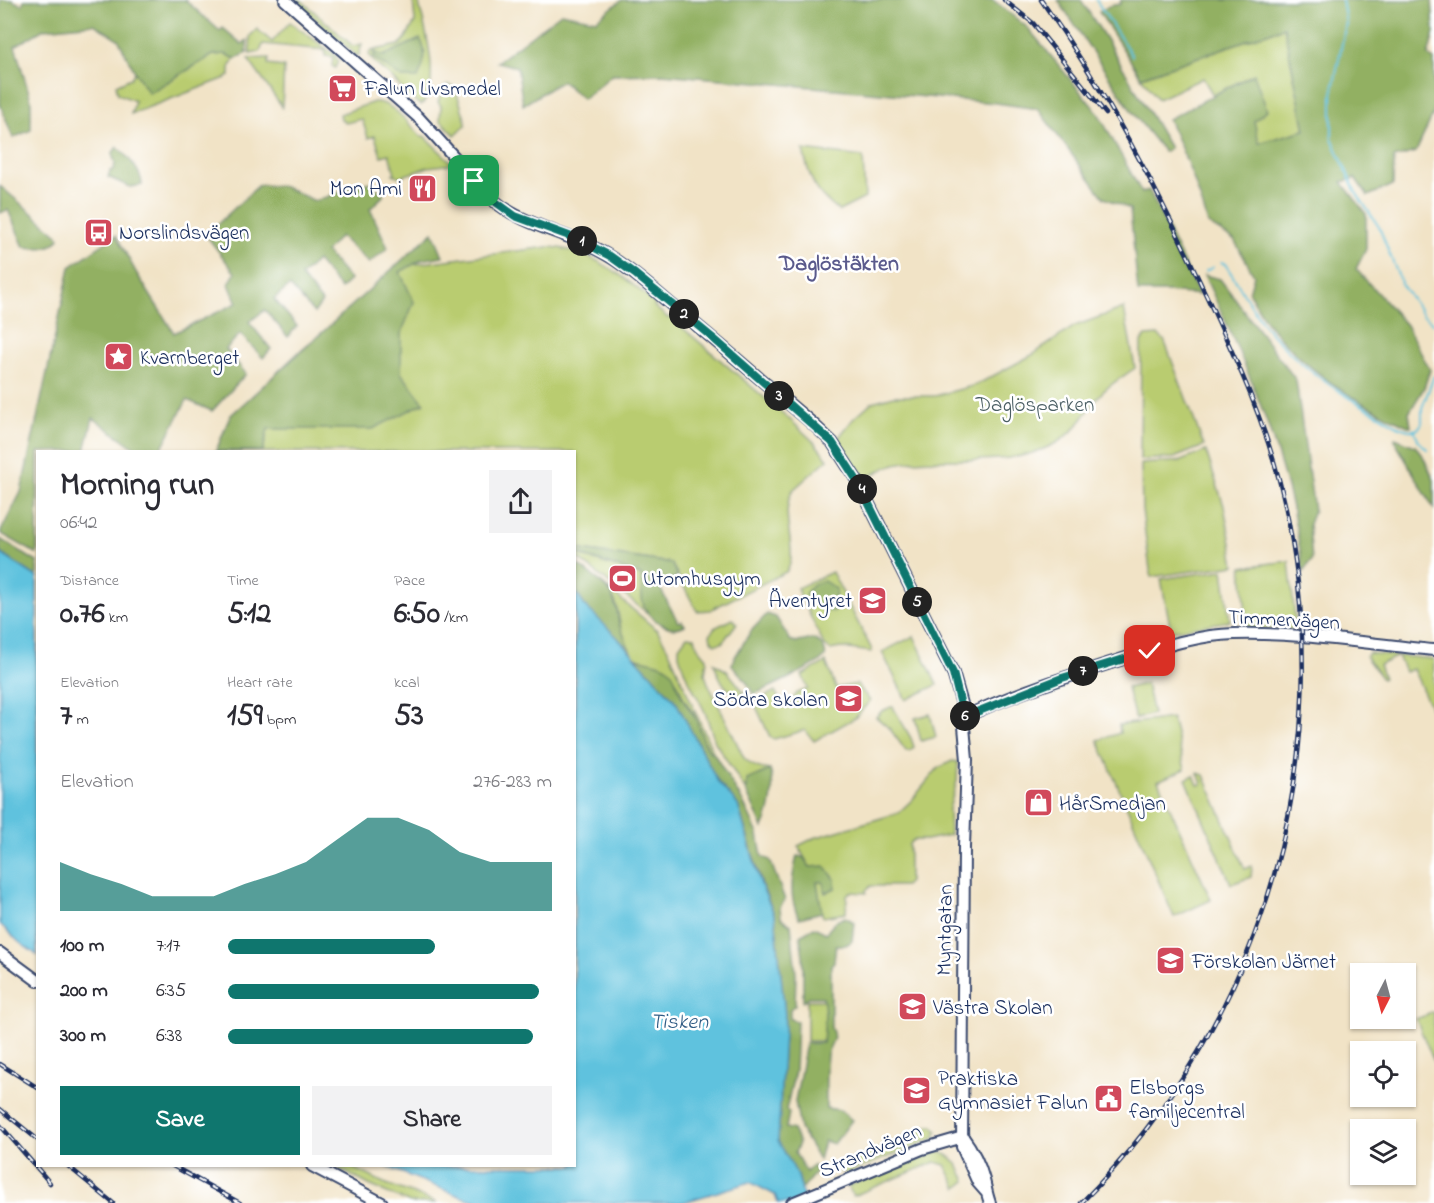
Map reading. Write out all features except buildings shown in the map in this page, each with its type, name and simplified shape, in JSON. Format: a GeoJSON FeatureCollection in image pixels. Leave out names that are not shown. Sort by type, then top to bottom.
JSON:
{"type":"FeatureCollection","features":[{"type":"Feature","properties":{"kind":"street","name":"Myntgatan"},"geometry":{"type":"LineString","coordinates":[[285,0],[385,87],[429,129],[493,200],[515,216],[580,240],[610,256],[635,274],[714,339],[832,442],[858,482],[953,673],[964,717],[967,760],[962,1007],[962,1147],[990,1203]]}},
{"type":"Feature","properties":{"kind":"street","name":"Timmervägen"},"geometry":{"type":"LineString","coordinates":[[964,717],[1074,674],[1182,642],[1218,635],[1303,636],[1434,650]]}},
{"type":"Feature","properties":{"kind":"street"},"geometry":{"type":"LineString","coordinates":[[0,953],[36,980]]}},
{"type":"Feature","properties":{"kind":"street","name":"Strandvägen"},"geometry":{"type":"LineString","coordinates":[[792,1203],[921,1149],[963,1137]]}},
{"type":"Feature","properties":{"kind":"street"},"geometry":{"type":"LineString","coordinates":[[314,1167],[382,1203]]}},
{"type":"Feature","properties":{"kind":"green space"},"geometry":{"type":"Polygon","coordinates":[[[0,0],[12,0],[22,5],[24,0],[185,0],[220,31],[223,28],[242,44],[247,40],[247,53],[236,59],[225,54],[213,55],[149,93],[118,39],[94,24],[44,29],[15,46],[31,100],[31,130],[13,138],[0,104],[0,0]]]}},
{"type":"Feature","properties":{"kind":"green space"},"geometry":{"type":"Polygon","coordinates":[[[294,0],[301,0],[353,46],[362,44],[359,55],[357,56],[294,0]]]}},
{"type":"Feature","properties":{"kind":"green space"},"geometry":{"type":"Polygon","coordinates":[[[413,0],[418,0],[430,55],[431,84],[421,105],[406,94],[369,54],[370,51],[399,45],[405,39],[415,22],[413,0]]]}},
{"type":"Feature","properties":{"kind":"green space"},"geometry":{"type":"Polygon","coordinates":[[[622,0],[993,0],[1028,28],[1098,113],[1142,193],[1149,190],[1199,295],[1138,292],[1130,209],[1104,198],[1038,109],[996,103],[662,74],[612,75],[583,99],[562,81],[523,105],[517,67],[497,62],[561,13],[596,20],[622,0]]]}},
{"type":"Feature","properties":{"kind":"green space"},"geometry":{"type":"Polygon","coordinates":[[[1058,0],[1081,0],[1170,148],[1164,152],[1133,113],[1058,0]]]}},
{"type":"Feature","properties":{"kind":"green space"},"geometry":{"type":"Polygon","coordinates":[[[1121,0],[1432,0],[1434,33],[1428,56],[1434,60],[1434,112],[1416,152],[1394,158],[1393,185],[1368,196],[1355,178],[1342,182],[1366,214],[1366,249],[1356,269],[1406,325],[1430,370],[1424,388],[1409,413],[1411,426],[1370,407],[1333,384],[1299,357],[1269,325],[1249,293],[1254,275],[1234,240],[1208,224],[1190,170],[1168,119],[1254,74],[1267,110],[1254,121],[1259,143],[1305,130],[1284,27],[1141,77],[1099,12],[1109,6],[1120,4],[1121,0]]]}},
{"type":"Feature","properties":{"kind":"green space"},"geometry":{"type":"Polygon","coordinates":[[[290,22],[335,55],[338,61],[335,68],[332,66],[333,57],[325,56],[325,50],[263,44],[260,52],[250,54],[250,36],[257,29],[272,42],[290,22]]]}},
{"type":"Feature","properties":{"kind":"green space"},"geometry":{"type":"Polygon","coordinates":[[[1284,27],[1305,130],[1259,143],[1253,121],[1254,74],[1213,95],[1203,78],[1158,99],[1141,77],[1284,27]]]}},
{"type":"Feature","properties":{"kind":"green space"},"geometry":{"type":"Polygon","coordinates":[[[420,39],[424,49],[424,58],[418,78],[402,78],[374,58],[374,52],[383,56],[420,39]]]}},
{"type":"Feature","properties":{"kind":"green space"},"geometry":{"type":"Polygon","coordinates":[[[225,54],[236,59],[231,64],[230,76],[131,114],[135,101],[118,94],[116,85],[131,78],[135,72],[149,93],[213,55],[225,54]]]}},
{"type":"Feature","properties":{"kind":"green space"},"geometry":{"type":"Polygon","coordinates":[[[269,58],[268,65],[284,67],[282,107],[248,59],[269,58]]]}},
{"type":"Feature","properties":{"kind":"green space"},"geometry":{"type":"Polygon","coordinates":[[[448,85],[455,87],[466,122],[466,125],[455,135],[440,120],[441,106],[438,102],[444,87],[448,85]]]}},
{"type":"Feature","properties":{"kind":"green space"},"geometry":{"type":"Polygon","coordinates":[[[374,102],[394,109],[453,164],[428,167],[400,177],[393,174],[395,173],[389,154],[381,156],[375,136],[368,138],[362,119],[346,123],[341,120],[340,114],[374,102]]]}},
{"type":"Feature","properties":{"kind":"green space"},"geometry":{"type":"Polygon","coordinates":[[[117,147],[137,169],[142,185],[130,187],[108,177],[110,171],[114,169],[112,154],[117,147]]]}},
{"type":"Feature","properties":{"kind":"green space"},"geometry":{"type":"Polygon","coordinates":[[[803,150],[863,157],[865,198],[839,211],[824,198],[814,185],[803,150]]]}},
{"type":"Feature","properties":{"kind":"green space"},"geometry":{"type":"Polygon","coordinates":[[[369,182],[384,195],[370,209],[388,248],[369,263],[340,236],[326,252],[350,280],[341,289],[317,261],[301,276],[322,302],[314,313],[290,286],[274,299],[297,326],[288,337],[265,310],[249,322],[271,349],[263,358],[240,334],[226,349],[246,374],[212,411],[187,400],[161,450],[138,450],[93,418],[85,450],[36,450],[36,553],[0,533],[21,492],[70,267],[116,235],[174,333],[237,303],[229,284],[235,273],[206,235],[259,185],[282,186],[315,201],[369,182]]]}},
{"type":"Feature","properties":{"kind":"green space"},"geometry":{"type":"Polygon","coordinates":[[[0,186],[58,235],[56,242],[44,247],[24,247],[8,210],[0,213],[0,186]]]}},
{"type":"Feature","properties":{"kind":"green space"},"geometry":{"type":"Polygon","coordinates":[[[433,232],[443,256],[421,260],[400,272],[414,302],[401,334],[401,373],[424,403],[373,429],[268,429],[263,450],[216,450],[231,415],[433,232]]]}},
{"type":"Feature","properties":{"kind":"green space"},"geometry":{"type":"Polygon","coordinates":[[[548,247],[592,258],[631,283],[655,303],[654,306],[786,416],[814,442],[828,459],[793,490],[789,500],[787,511],[791,555],[786,572],[710,610],[697,611],[671,563],[576,549],[576,450],[217,450],[229,418],[304,347],[408,265],[548,247]]]}},
{"type":"Feature","properties":{"kind":"green space"},"geometry":{"type":"Polygon","coordinates":[[[1204,275],[1220,279],[1296,380],[1314,511],[1309,524],[1312,560],[1303,572],[1289,494],[1266,419],[1237,347],[1204,275]]]}},
{"type":"Feature","properties":{"kind":"green space","name":"Daglösparken"},"geometry":{"type":"Polygon","coordinates":[[[1124,308],[1135,368],[1103,392],[1076,427],[1056,443],[1018,457],[915,461],[895,464],[862,480],[835,442],[854,418],[872,402],[894,396],[935,396],[976,385],[1032,355],[1075,326],[1124,308]]]}},
{"type":"Feature","properties":{"kind":"green space"},"geometry":{"type":"Polygon","coordinates":[[[1158,335],[1164,340],[1204,446],[1174,458],[1140,460],[1141,342],[1146,336],[1158,335]]]}},
{"type":"Feature","properties":{"kind":"green space"},"geometry":{"type":"Polygon","coordinates":[[[1395,438],[1415,446],[1422,454],[1434,480],[1434,509],[1394,440],[1395,438]]]}},
{"type":"Feature","properties":{"kind":"green space"},"geometry":{"type":"Polygon","coordinates":[[[1206,451],[1224,506],[1235,565],[1151,577],[1142,510],[1141,464],[1181,461],[1206,451]]]}},
{"type":"Feature","properties":{"kind":"green space"},"geometry":{"type":"Polygon","coordinates":[[[0,539],[36,561],[36,576],[0,553],[0,539]]]}},
{"type":"Feature","properties":{"kind":"green space"},"geometry":{"type":"Polygon","coordinates":[[[576,549],[671,563],[678,576],[659,586],[678,622],[682,621],[685,625],[673,628],[666,626],[650,615],[643,604],[641,575],[576,553],[576,549]]]}},
{"type":"Feature","properties":{"kind":"green space"},"geometry":{"type":"Polygon","coordinates":[[[576,553],[641,575],[643,603],[651,616],[576,557],[576,553]]]}},
{"type":"Feature","properties":{"kind":"green space"},"geometry":{"type":"Polygon","coordinates":[[[1289,561],[1296,629],[1247,628],[1242,567],[1289,561]]]}},
{"type":"Feature","properties":{"kind":"green space"},"geometry":{"type":"Polygon","coordinates":[[[576,564],[611,593],[619,624],[631,652],[584,605],[576,593],[576,564]]]}},
{"type":"Feature","properties":{"kind":"green space"},"geometry":{"type":"Polygon","coordinates":[[[1223,570],[1230,621],[1171,631],[1161,579],[1223,570]]]}},
{"type":"Feature","properties":{"kind":"green space"},"geometry":{"type":"Polygon","coordinates":[[[832,572],[872,652],[841,648],[830,650],[824,645],[797,588],[832,572]]]}},
{"type":"Feature","properties":{"kind":"green space"},"geometry":{"type":"Polygon","coordinates":[[[597,579],[658,631],[669,651],[712,754],[700,734],[695,716],[667,667],[636,657],[626,646],[615,601],[597,579]]]}},
{"type":"Feature","properties":{"kind":"green space"},"geometry":{"type":"Polygon","coordinates":[[[824,581],[836,589],[834,611],[817,607],[805,594],[812,585],[824,581]]]}},
{"type":"Feature","properties":{"kind":"green space"},"geometry":{"type":"Polygon","coordinates":[[[767,614],[776,617],[790,640],[794,642],[817,641],[824,648],[825,657],[803,671],[753,694],[746,681],[732,665],[751,631],[767,614]]]}},
{"type":"Feature","properties":{"kind":"green space"},"geometry":{"type":"Polygon","coordinates":[[[733,619],[737,623],[722,643],[715,644],[710,635],[714,628],[733,619]]]}},
{"type":"Feature","properties":{"kind":"green space"},"geometry":{"type":"Polygon","coordinates":[[[687,636],[695,637],[697,646],[707,658],[705,675],[744,758],[756,767],[770,770],[747,780],[746,791],[715,742],[705,712],[685,673],[679,647],[687,636]]]}},
{"type":"Feature","properties":{"kind":"green space"},"geometry":{"type":"Polygon","coordinates":[[[914,636],[937,685],[906,700],[882,652],[914,636]]]}},
{"type":"Feature","properties":{"kind":"green space"},"geometry":{"type":"Polygon","coordinates":[[[1369,653],[1434,659],[1434,715],[1413,669],[1405,672],[1398,656],[1379,665],[1384,678],[1382,679],[1366,657],[1369,653]]]}},
{"type":"Feature","properties":{"kind":"green space"},"geometry":{"type":"Polygon","coordinates":[[[636,658],[661,664],[672,672],[705,743],[711,753],[713,752],[743,802],[758,834],[762,857],[770,860],[785,900],[780,907],[781,918],[791,925],[796,974],[795,1005],[790,1009],[790,1019],[797,1021],[795,1071],[786,1110],[789,1113],[786,1128],[793,1130],[799,1143],[795,1153],[806,1172],[813,1165],[816,1172],[802,1189],[798,1176],[778,1141],[785,1015],[775,916],[762,885],[738,805],[718,782],[676,702],[636,658]]]}},
{"type":"Feature","properties":{"kind":"green space"},"geometry":{"type":"Polygon","coordinates":[[[826,662],[836,688],[857,684],[870,701],[855,718],[814,741],[805,730],[774,739],[770,737],[754,702],[775,691],[783,706],[790,703],[797,693],[808,689],[802,675],[826,662]]]}},
{"type":"Feature","properties":{"kind":"green space"},"geometry":{"type":"Polygon","coordinates":[[[714,663],[727,671],[745,693],[733,693],[729,690],[721,680],[714,663]]]}},
{"type":"Feature","properties":{"kind":"green space"},"geometry":{"type":"Polygon","coordinates":[[[1146,683],[1153,714],[1135,719],[1127,688],[1146,683]]]}},
{"type":"Feature","properties":{"kind":"green space"},"geometry":{"type":"Polygon","coordinates":[[[891,707],[911,738],[914,747],[910,751],[906,751],[890,729],[876,717],[891,707]]]}},
{"type":"Feature","properties":{"kind":"green space"},"geometry":{"type":"Polygon","coordinates":[[[930,714],[936,737],[921,741],[915,718],[930,714]]]}},
{"type":"Feature","properties":{"kind":"green space"},"geometry":{"type":"Polygon","coordinates":[[[1172,718],[1185,769],[1158,781],[1211,900],[1174,917],[1098,740],[1120,733],[1119,725],[1172,718]]]}},
{"type":"Feature","properties":{"kind":"green space"},"geometry":{"type":"Polygon","coordinates":[[[952,761],[958,762],[957,781],[949,809],[950,835],[913,840],[909,844],[909,882],[905,886],[871,886],[866,893],[850,892],[847,895],[846,913],[823,917],[818,900],[817,881],[823,882],[825,893],[835,888],[810,867],[798,846],[814,838],[898,813],[912,800],[938,768],[952,761]]]}},
{"type":"Feature","properties":{"kind":"green space"},"geometry":{"type":"Polygon","coordinates":[[[770,770],[771,800],[763,828],[746,791],[747,780],[770,770]]]}},
{"type":"Feature","properties":{"kind":"green space"},"geometry":{"type":"Polygon","coordinates":[[[1198,773],[1204,775],[1245,869],[1252,866],[1251,877],[1231,884],[1186,779],[1194,775],[1198,785],[1202,784],[1198,773]]]}},
{"type":"Feature","properties":{"kind":"green space"},"geometry":{"type":"Polygon","coordinates":[[[797,856],[803,857],[810,867],[825,866],[835,879],[835,888],[825,893],[823,882],[817,882],[822,912],[799,918],[792,895],[797,856]]]}},
{"type":"Feature","properties":{"kind":"green space"},"geometry":{"type":"Polygon","coordinates":[[[845,917],[854,922],[852,941],[846,945],[836,945],[834,962],[831,965],[831,1028],[834,1036],[827,1055],[826,1108],[840,1110],[852,1120],[834,1144],[824,1141],[819,1160],[800,1129],[795,1101],[806,1043],[823,1043],[825,1013],[823,997],[809,997],[803,1001],[803,956],[800,935],[814,927],[826,933],[836,921],[845,917]]]}},
{"type":"Feature","properties":{"kind":"green space"},"geometry":{"type":"Polygon","coordinates":[[[807,1000],[826,1000],[826,1041],[807,1041],[807,1000]]]}},
{"type":"Feature","properties":{"kind":"green space"},"geometry":{"type":"Polygon","coordinates":[[[1434,1012],[1434,1062],[1416,1019],[1434,1012]]]}},
{"type":"Feature","properties":{"kind":"green space"},"geometry":{"type":"Polygon","coordinates":[[[933,1126],[937,1131],[935,1138],[848,1173],[838,1170],[840,1166],[933,1126]]]}},
{"type":"Feature","properties":{"kind":"green space"},"geometry":{"type":"Polygon","coordinates":[[[936,1152],[951,1158],[966,1181],[957,1188],[945,1165],[935,1162],[853,1196],[848,1186],[936,1152]]]}},
{"type":"Feature","properties":{"kind":"green space"},"geometry":{"type":"Polygon","coordinates":[[[336,1167],[352,1167],[384,1183],[438,1203],[410,1203],[336,1167]]]}},
{"type":"Feature","properties":{"kind":"water"},"geometry":{"type":"Polygon","coordinates":[[[0,553],[36,576],[36,954],[0,924],[0,553]]]}},
{"type":"Feature","properties":{"kind":"water","name":"Tisken"},"geometry":{"type":"Polygon","coordinates":[[[576,593],[584,605],[616,636],[676,702],[718,782],[738,805],[761,885],[775,916],[785,1015],[778,1141],[798,1176],[805,1203],[778,1203],[775,1195],[750,1182],[681,1203],[483,1203],[387,1167],[576,1167],[576,593]]]}},
{"type":"Feature","properties":{"kind":"waterway"},"geometry":{"type":"LineString","coordinates":[[1096,0],[1132,56]]}},
{"type":"Feature","properties":{"kind":"waterway"},"geometry":{"type":"LineString","coordinates":[[1342,0],[1346,23],[1332,94],[1332,138],[1355,191],[1379,227],[1402,285],[1423,315],[1434,324]]}},
{"type":"Feature","properties":{"kind":"waterway"},"geometry":{"type":"LineString","coordinates":[[1221,262],[1225,264],[1262,322],[1287,351],[1332,387],[1399,427],[1409,430],[1418,429],[1422,423],[1422,408],[1434,376]]}},
{"type":"Feature","properties":{"kind":"waterway"},"geometry":{"type":"LineString","coordinates":[[1206,271],[1213,267]]}},
{"type":"Feature","properties":{"kind":"waterway"},"geometry":{"type":"LineString","coordinates":[[1415,431],[1419,442],[1428,450]]}},
{"type":"Feature","properties":{"kind":"railway"},"geometry":{"type":"LineString","coordinates":[[1004,0],[1033,23],[1106,114]]}},
{"type":"Feature","properties":{"kind":"railway"},"geometry":{"type":"LineString","coordinates":[[1041,0],[1088,70],[1131,143],[1188,257],[1240,370],[1277,473],[1284,500],[1299,596],[1302,691],[1294,786],[1273,878],[1242,967],[1199,1051],[1145,1130],[1081,1203]]}},
{"type":"Feature","properties":{"kind":"railway"},"geometry":{"type":"LineString","coordinates":[[0,1064],[36,1087]]}},
{"type":"Feature","properties":{"kind":"railway"},"geometry":{"type":"LineString","coordinates":[[0,1109],[36,1138]]}},
{"type":"Feature","properties":{"kind":"railway"},"geometry":{"type":"LineString","coordinates":[[0,1125],[36,1167]]}},
{"type":"Feature","properties":{"kind":"railway"},"geometry":{"type":"LineString","coordinates":[[36,1167],[50,1183]]}},
{"type":"Feature","properties":{"kind":"railway"},"geometry":{"type":"LineString","coordinates":[[69,1167],[113,1203]]}},
{"type":"Feature","properties":{"kind":"railway"},"geometry":{"type":"LineString","coordinates":[[175,1167],[240,1203]]}},
{"type":"Feature","properties":{"kind":"place","name":"Falun Livsmedel"},"geometry":{"type":"Point","coordinates":[343,88]}},
{"type":"Feature","properties":{"kind":"place","name":"Mon Ami"},"geometry":{"type":"Point","coordinates":[423,188]}},
{"type":"Feature","properties":{"kind":"place","name":"Norslindsvägen"},"geometry":{"type":"Point","coordinates":[98,232]}},
{"type":"Feature","properties":{"kind":"place","name":"Kvarnberget"},"geometry":{"type":"Point","coordinates":[119,357]}},
{"type":"Feature","properties":{"kind":"place","name":"Utomhusgym"},"geometry":{"type":"Point","coordinates":[622,578]}},
{"type":"Feature","properties":{"kind":"place","name":"Äventyret"},"geometry":{"type":"Point","coordinates":[873,600]}},
{"type":"Feature","properties":{"kind":"place","name":"Södra skolan"},"geometry":{"type":"Point","coordinates":[849,699]}},
{"type":"Feature","properties":{"kind":"place","name":"HårSmedjan"},"geometry":{"type":"Point","coordinates":[1038,803]}},
{"type":"Feature","properties":{"kind":"place","name":"Förskolan Järnet"},"geometry":{"type":"Point","coordinates":[1171,961]}},
{"type":"Feature","properties":{"kind":"place","name":"Västra Skolan"},"geometry":{"type":"Point","coordinates":[912,1007]}},
{"type":"Feature","properties":{"kind":"place","name":"Praktiska Gymnasiet Falun"},"geometry":{"type":"Point","coordinates":[917,1090]}},
{"type":"Feature","properties":{"kind":"place","name":"Elsborgs familjecentral"},"geometry":{"type":"Point","coordinates":[1108,1099]}},
{"type":"Feature","properties":{"kind":"district","name":"Daglöstäkten"},"geometry":{"type":"Point","coordinates":[839,262]}},
{"type":"Feature","properties":{"kind":"route"},"geometry":{"type":"LineString","coordinates":[[474,181],[493,200],[515,216],[580,240],[610,256],[635,274],[714,339],[832,442],[858,482],[953,673],[964,717],[1062,678],[1150,651]]}}]}
